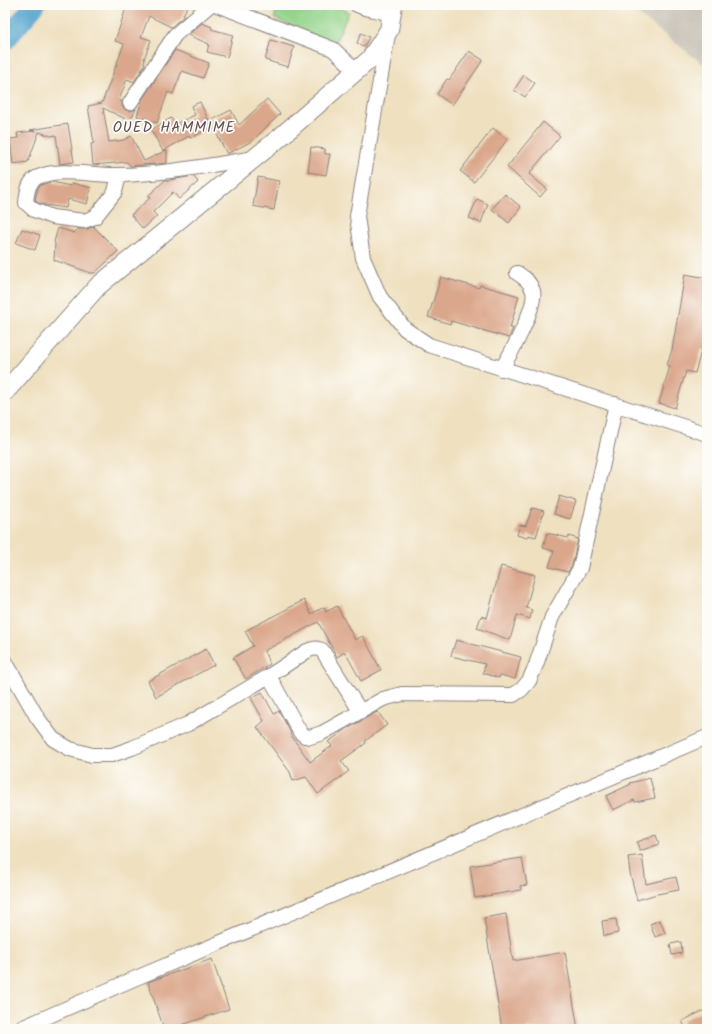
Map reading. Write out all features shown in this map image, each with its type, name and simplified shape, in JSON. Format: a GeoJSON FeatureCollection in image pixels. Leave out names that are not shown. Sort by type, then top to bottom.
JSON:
{"type":"FeatureCollection","features":[{"type":"Feature","properties":{"kind":"main road"},"geometry":{"type":"LineString","coordinates":[[5,392],[98,286],[255,158],[370,59],[391,16]]}},
{"type":"Feature","properties":{"kind":"street"},"geometry":{"type":"LineString","coordinates":[[130,103],[175,34],[210,5]]}},
{"type":"Feature","properties":{"kind":"street"},"geometry":{"type":"LineString","coordinates":[[217,5],[332,49],[356,71]]}},
{"type":"Feature","properties":{"kind":"street"},"geometry":{"type":"LineString","coordinates":[[357,5],[391,16],[357,216],[363,258],[380,297],[405,329],[429,345],[707,434]]}},
{"type":"Feature","properties":{"kind":"street"},"geometry":{"type":"LineString","coordinates":[[119,175],[115,192],[95,216],[84,221],[52,217],[34,210],[26,203],[27,189],[36,177],[51,172],[119,175],[167,172],[255,158]]}},
{"type":"Feature","properties":{"kind":"street"},"geometry":{"type":"LineString","coordinates":[[501,369],[510,354],[531,307],[533,293],[528,281],[517,273]]}},
{"type":"Feature","properties":{"kind":"street"},"geometry":{"type":"LineString","coordinates":[[269,676],[300,732],[305,736],[310,737],[322,733],[383,699],[402,694],[513,695],[521,690],[529,681],[536,665],[552,617],[580,568],[616,404]]}},
{"type":"Feature","properties":{"kind":"street"},"geometry":{"type":"LineString","coordinates":[[5,660],[37,717],[53,739],[70,749],[92,755],[112,755],[188,724],[269,676],[312,648],[322,650],[360,712]]}},
{"type":"Feature","properties":{"kind":"street"},"geometry":{"type":"LineString","coordinates":[[19,1029],[136,978],[707,737]]}},
{"type":"Feature","properties":{"kind":"shaded area"},"geometry":{"type":"Polygon","coordinates":[[[626,5],[707,5],[707,67],[626,5]]]}},
{"type":"Feature","properties":{"kind":"green space"},"geometry":{"type":"Polygon","coordinates":[[[279,5],[333,5],[349,12],[334,45],[274,18],[279,5]]]}},
{"type":"Feature","properties":{"kind":"building"},"geometry":{"type":"Polygon","coordinates":[[[127,5],[188,5],[183,15],[184,16],[171,27],[149,16],[141,37],[151,40],[144,59],[145,64],[134,82],[127,79],[119,100],[122,102],[122,106],[126,110],[130,111],[136,109],[130,121],[103,108],[109,142],[124,140],[131,136],[144,161],[167,150],[167,163],[130,166],[127,162],[93,165],[91,144],[94,143],[88,106],[102,103],[124,44],[115,41],[127,5]]]}},
{"type":"Feature","properties":{"kind":"building"},"geometry":{"type":"Polygon","coordinates":[[[202,23],[212,27],[211,29],[233,35],[227,57],[207,52],[209,44],[188,35],[202,23]]]}},
{"type":"Feature","properties":{"kind":"building"},"geometry":{"type":"Polygon","coordinates":[[[361,33],[369,37],[364,47],[357,43],[361,33]]]}},
{"type":"Feature","properties":{"kind":"building"},"geometry":{"type":"Polygon","coordinates":[[[271,40],[294,47],[288,67],[265,60],[271,40]]]}},
{"type":"Feature","properties":{"kind":"building"},"geometry":{"type":"Polygon","coordinates":[[[175,50],[209,63],[203,78],[182,71],[173,94],[168,92],[157,123],[137,116],[142,100],[175,50]]]}},
{"type":"Feature","properties":{"kind":"building"},"geometry":{"type":"Polygon","coordinates":[[[469,51],[483,60],[452,105],[437,94],[447,79],[449,80],[469,51]]]}},
{"type":"Feature","properties":{"kind":"building"},"geometry":{"type":"Polygon","coordinates":[[[524,75],[535,83],[525,97],[514,90],[524,75]]]}},
{"type":"Feature","properties":{"kind":"building"},"geometry":{"type":"Polygon","coordinates":[[[267,99],[280,114],[252,141],[227,154],[210,121],[231,110],[239,125],[267,99]]]}},
{"type":"Feature","properties":{"kind":"building"},"geometry":{"type":"Polygon","coordinates":[[[200,102],[212,128],[190,138],[189,136],[163,151],[151,130],[171,118],[175,124],[195,115],[191,106],[200,102]]]}},
{"type":"Feature","properties":{"kind":"building"},"geometry":{"type":"Polygon","coordinates":[[[543,122],[560,136],[529,174],[547,189],[540,197],[507,167],[543,122]]]}},
{"type":"Feature","properties":{"kind":"building"},"geometry":{"type":"Polygon","coordinates":[[[68,124],[74,162],[60,164],[56,135],[51,136],[39,132],[28,162],[13,164],[10,139],[18,138],[17,133],[68,124]]]}},
{"type":"Feature","properties":{"kind":"building"},"geometry":{"type":"Polygon","coordinates":[[[493,128],[507,140],[474,182],[460,171],[493,128]]]}},
{"type":"Feature","properties":{"kind":"building"},"geometry":{"type":"Polygon","coordinates":[[[311,147],[325,149],[325,154],[330,154],[326,175],[308,172],[311,147]]]}},
{"type":"Feature","properties":{"kind":"building"},"geometry":{"type":"Polygon","coordinates":[[[193,176],[198,182],[179,199],[173,192],[153,212],[157,216],[143,229],[131,215],[151,197],[148,196],[165,180],[167,180],[167,182],[170,180],[193,176]]]}},
{"type":"Feature","properties":{"kind":"building"},"geometry":{"type":"Polygon","coordinates":[[[258,177],[279,181],[274,210],[253,206],[258,177]]]}},
{"type":"Feature","properties":{"kind":"building"},"geometry":{"type":"Polygon","coordinates":[[[51,182],[71,186],[72,183],[91,188],[87,204],[68,199],[66,208],[38,203],[35,200],[38,188],[41,185],[51,182]]]}},
{"type":"Feature","properties":{"kind":"building"},"geometry":{"type":"Polygon","coordinates":[[[505,194],[521,207],[509,223],[492,209],[505,194]]]}},
{"type":"Feature","properties":{"kind":"building"},"geometry":{"type":"Polygon","coordinates":[[[477,199],[488,204],[481,223],[469,218],[477,199]]]}},
{"type":"Feature","properties":{"kind":"building"},"geometry":{"type":"Polygon","coordinates":[[[95,226],[94,227],[118,251],[95,273],[91,273],[54,260],[54,242],[58,228],[74,233],[78,229],[87,229],[95,226]]]}},
{"type":"Feature","properties":{"kind":"building"},"geometry":{"type":"Polygon","coordinates":[[[22,229],[40,235],[35,250],[16,243],[22,229]]]}},
{"type":"Feature","properties":{"kind":"building"},"geometry":{"type":"Polygon","coordinates":[[[685,274],[707,278],[707,349],[702,348],[695,373],[686,371],[675,408],[659,403],[670,366],[667,365],[672,350],[685,274]]]}},
{"type":"Feature","properties":{"kind":"building"},"geometry":{"type":"Polygon","coordinates":[[[441,277],[479,288],[480,285],[519,296],[510,328],[513,328],[509,338],[451,321],[450,324],[428,317],[441,277]]]}},
{"type":"Feature","properties":{"kind":"building"},"geometry":{"type":"Polygon","coordinates":[[[559,496],[576,501],[570,519],[554,514],[559,496]]]}},
{"type":"Feature","properties":{"kind":"building"},"geometry":{"type":"Polygon","coordinates":[[[532,508],[544,511],[536,537],[528,535],[527,538],[517,535],[520,525],[526,526],[532,508]]]}},
{"type":"Feature","properties":{"kind":"building"},"geometry":{"type":"Polygon","coordinates":[[[547,533],[568,538],[569,536],[578,539],[572,565],[568,572],[549,567],[554,551],[543,548],[547,533]]]}},
{"type":"Feature","properties":{"kind":"building"},"geometry":{"type":"Polygon","coordinates":[[[501,566],[535,575],[526,608],[532,610],[530,619],[517,615],[510,640],[477,628],[481,616],[487,618],[501,566]]]}},
{"type":"Feature","properties":{"kind":"building"},"geometry":{"type":"Polygon","coordinates":[[[304,600],[311,614],[324,607],[326,612],[337,606],[355,640],[363,636],[381,670],[361,681],[345,652],[337,657],[318,622],[264,651],[270,664],[246,679],[233,658],[253,646],[245,631],[304,600]]]}},
{"type":"Feature","properties":{"kind":"building"},"geometry":{"type":"Polygon","coordinates":[[[456,640],[521,657],[515,679],[500,675],[499,678],[483,673],[485,664],[451,656],[456,640]]]}},
{"type":"Feature","properties":{"kind":"building"},"geometry":{"type":"Polygon","coordinates":[[[206,649],[214,665],[156,697],[148,681],[206,649]]]}},
{"type":"Feature","properties":{"kind":"building"},"geometry":{"type":"Polygon","coordinates":[[[262,692],[274,714],[279,711],[291,733],[290,734],[310,762],[332,746],[328,742],[345,730],[375,713],[378,712],[387,725],[365,741],[366,743],[341,761],[349,771],[318,794],[306,777],[293,781],[290,772],[257,727],[264,721],[251,698],[262,692]]]}},
{"type":"Feature","properties":{"kind":"building"},"geometry":{"type":"Polygon","coordinates":[[[650,778],[655,798],[635,802],[634,800],[613,810],[606,796],[631,784],[630,783],[650,778]]]}},
{"type":"Feature","properties":{"kind":"building"},"geometry":{"type":"Polygon","coordinates":[[[656,835],[659,844],[640,851],[637,842],[656,835]]]}},
{"type":"Feature","properties":{"kind":"building"},"geometry":{"type":"Polygon","coordinates":[[[642,855],[646,884],[676,877],[679,890],[657,894],[637,900],[630,873],[628,857],[642,855]]]}},
{"type":"Feature","properties":{"kind":"building"},"geometry":{"type":"Polygon","coordinates":[[[522,858],[527,885],[520,886],[521,890],[475,898],[470,866],[522,858]]]}},
{"type":"Feature","properties":{"kind":"building"},"geometry":{"type":"Polygon","coordinates":[[[506,914],[513,961],[565,952],[578,1029],[502,1029],[484,918],[506,914]]]}},
{"type":"Feature","properties":{"kind":"building"},"geometry":{"type":"Polygon","coordinates":[[[616,919],[618,933],[604,936],[602,921],[616,919]]]}},
{"type":"Feature","properties":{"kind":"building"},"geometry":{"type":"Polygon","coordinates":[[[660,920],[665,933],[655,937],[650,924],[660,920]]]}},
{"type":"Feature","properties":{"kind":"building"},"geometry":{"type":"Polygon","coordinates":[[[681,942],[682,953],[672,955],[670,944],[681,942]]]}},
{"type":"Feature","properties":{"kind":"building"},"geometry":{"type":"Polygon","coordinates":[[[212,959],[229,1009],[170,1029],[164,1029],[148,982],[212,959]]]}},
{"type":"Feature","properties":{"kind":"building"},"geometry":{"type":"Polygon","coordinates":[[[707,1009],[707,1027],[702,1029],[686,1029],[682,1021],[707,1009]]]}},
{"type":"Feature","properties":{"kind":"waterway","name":"OUED HAMMIME"},"geometry":{"type":"LineString","coordinates":[[5,40],[35,5]]}},
{"type":"Feature","properties":{"kind":"district","name":"OUED HAMMIME"},"geometry":{"type":"Point","coordinates":[174,127]}}]}
